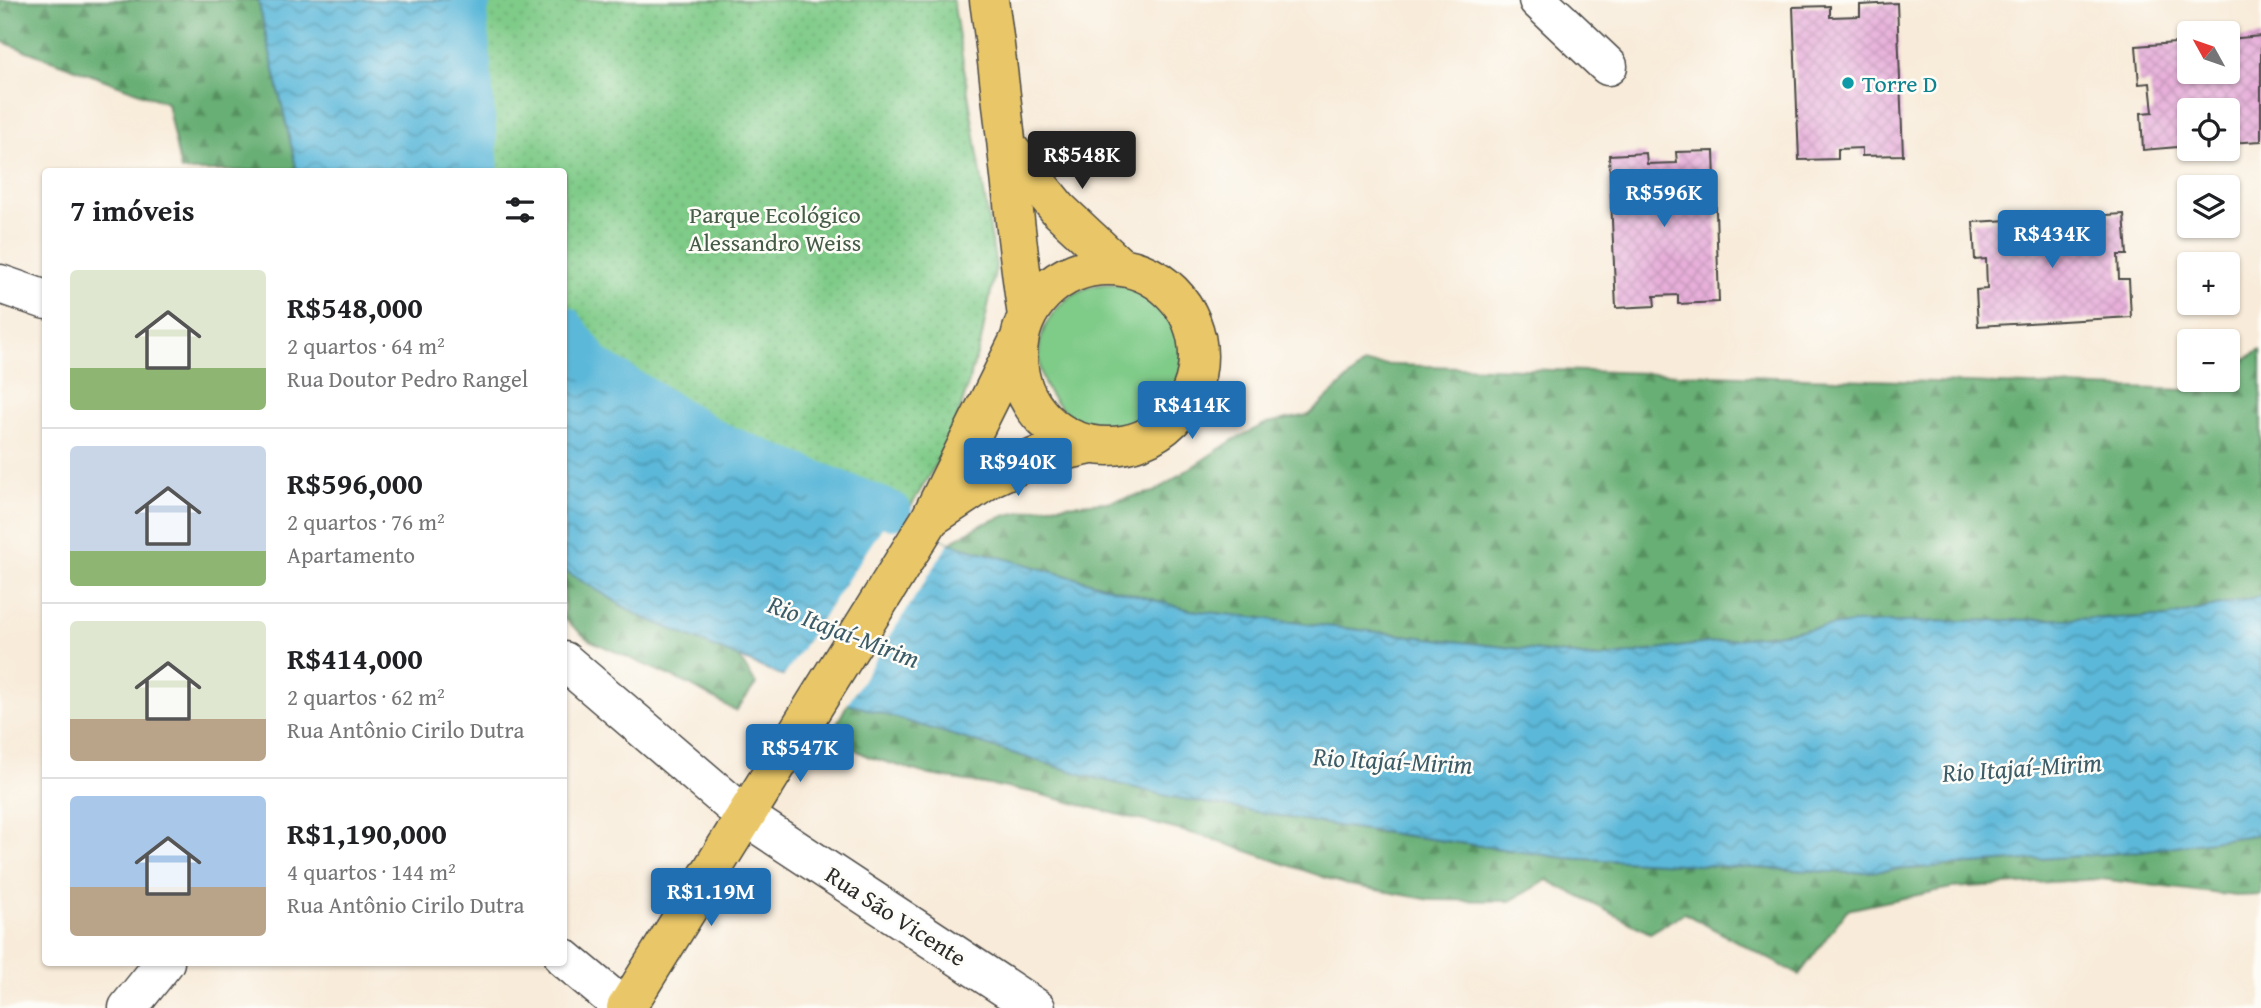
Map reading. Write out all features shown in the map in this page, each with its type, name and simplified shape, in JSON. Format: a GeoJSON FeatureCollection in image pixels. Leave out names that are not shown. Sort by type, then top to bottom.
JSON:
{"type":"FeatureCollection","features":[{"type":"Feature","properties":{"kind":"main road"},"geometry":{"type":"LineString","coordinates":[[989,0],[1009,149],[1023,328],[1019,369],[1027,396],[1043,418],[1065,436],[1091,445]]}},
{"type":"Feature","properties":{"kind":"main road"},"geometry":{"type":"LineString","coordinates":[[1009,149],[1059,210],[1119,266]]}},
{"type":"Feature","properties":{"kind":"main road"},"geometry":{"type":"LineString","coordinates":[[625,1008],[927,524],[1023,328],[1046,292],[1067,276],[1092,267],[1119,266],[1145,273],[1168,288],[1185,308],[1196,333],[1198,360],[1192,390],[1176,416],[1152,435],[1122,445],[1091,445],[1036,457],[992,477],[927,524]]}},
{"type":"Feature","properties":{"kind":"street"},"geometry":{"type":"LineString","coordinates":[[1538,0],[1608,66]]}},
{"type":"Feature","properties":{"kind":"street"},"geometry":{"type":"LineString","coordinates":[[2,287],[42,299]]}},
{"type":"Feature","properties":{"kind":"street","name":"Rua São Vicente"},"geometry":{"type":"LineString","coordinates":[[567,664],[745,816],[1037,1008]]}},
{"type":"Feature","properties":{"kind":"street"},"geometry":{"type":"LineString","coordinates":[[567,960],[625,1008]]}},
{"type":"Feature","properties":{"kind":"street"},"geometry":{"type":"LineString","coordinates":[[128,1008],[162,966]]}},
{"type":"Feature","properties":{"kind":"green space"},"geometry":{"type":"Polygon","coordinates":[[[0,0],[258,0],[296,168],[180,168],[167,103],[0,41],[0,0]]]}},
{"type":"Feature","properties":{"kind":"green space","name":"Parque Ecológico Alessandro Weiss"},"geometry":{"type":"Polygon","coordinates":[[[472,0],[953,0],[996,267],[981,341],[952,437],[904,518],[719,441],[595,366],[567,329],[567,168],[478,167],[468,13],[472,0]]]}},
{"type":"Feature","properties":{"kind":"green space"},"geometry":{"type":"Polygon","coordinates":[[[1111,284],[1138,290],[1162,305],[1177,329],[1183,356],[1177,383],[1162,407],[1138,422],[1111,428],[1084,422],[1060,407],[1045,383],[1039,356],[1045,329],[1060,305],[1084,290],[1111,284]]]}},
{"type":"Feature","properties":{"kind":"green space"},"geometry":{"type":"Polygon","coordinates":[[[2261,350],[2261,596],[2167,617],[1854,623],[1599,658],[1190,610],[949,543],[981,525],[1007,515],[1049,506],[1107,502],[1154,492],[1233,440],[1267,423],[1309,415],[1364,364],[2240,392],[2240,361],[2261,350]]]}},
{"type":"Feature","properties":{"kind":"green space"},"geometry":{"type":"Polygon","coordinates":[[[567,572],[640,616],[738,656],[756,684],[736,711],[688,684],[589,640],[567,622],[567,572]]]}},
{"type":"Feature","properties":{"kind":"green space"},"geometry":{"type":"Polygon","coordinates":[[[848,703],[1091,777],[1171,797],[1338,826],[1566,858],[1851,873],[2133,852],[2261,834],[2261,895],[2236,896],[2101,879],[1951,888],[1847,910],[1799,975],[1684,913],[1650,933],[1547,880],[1510,901],[1431,900],[1344,884],[1206,837],[1031,792],[930,775],[869,757],[830,736],[848,703]]]}},
{"type":"Feature","properties":{"kind":"water"},"geometry":{"type":"Polygon","coordinates":[[[258,0],[472,0],[468,13],[480,168],[296,168],[258,0]]]}},
{"type":"Feature","properties":{"kind":"water","name":"Rio Itajaí-Mirim"},"geometry":{"type":"Polygon","coordinates":[[[567,329],[595,366],[719,441],[893,511],[949,543],[1190,610],[1599,658],[1854,623],[2167,617],[2261,596],[2261,834],[2133,852],[1851,873],[1566,858],[1338,826],[1171,797],[1091,777],[847,703],[640,616],[567,572],[567,329]]]}},
{"type":"Feature","properties":{"kind":"pier"},"geometry":{"type":"Polygon","coordinates":[[[893,511],[949,543],[846,706],[782,679],[893,511]]]}},
{"type":"Feature","properties":{"kind":"building","name":"Torre D"},"geometry":{"type":"Polygon","coordinates":[[[1897,3],[1903,155],[1862,156],[1862,148],[1838,149],[1838,159],[1799,160],[1793,7],[1830,6],[1830,17],[1860,16],[1860,5],[1897,3]]]}},
{"type":"Feature","properties":{"kind":"building"},"geometry":{"type":"Polygon","coordinates":[[[2261,36],[2261,141],[2240,142],[2240,98],[2177,98],[2177,147],[2143,150],[2141,113],[2153,112],[2150,83],[2139,84],[2136,46],[2177,43],[2177,84],[2240,84],[2240,38],[2261,36]]]}},
{"type":"Feature","properties":{"kind":"building"},"geometry":{"type":"Polygon","coordinates":[[[1714,151],[1719,302],[1678,304],[1678,295],[1654,296],[1655,306],[1616,308],[1609,155],[1646,153],[1647,164],[1677,163],[1676,152],[1714,151]]]}},
{"type":"Feature","properties":{"kind":"building"},"geometry":{"type":"Polygon","coordinates":[[[2124,214],[2127,255],[2118,255],[2119,279],[2129,279],[2131,317],[1978,326],[1976,290],[1987,289],[1986,259],[1975,260],[1973,222],[2124,214]]]}},
{"type":"Feature","properties":{"kind":"waterway"},"geometry":{"type":"LineString","coordinates":[[472,0],[468,13],[480,168]]}},
{"type":"Feature","properties":{"kind":"waterway"},"geometry":{"type":"LineString","coordinates":[[567,329],[595,366],[719,441],[893,511]]}},
{"type":"Feature","properties":{"kind":"place","name":"Torre D"},"geometry":{"type":"Point","coordinates":[1848,83]}}]}
